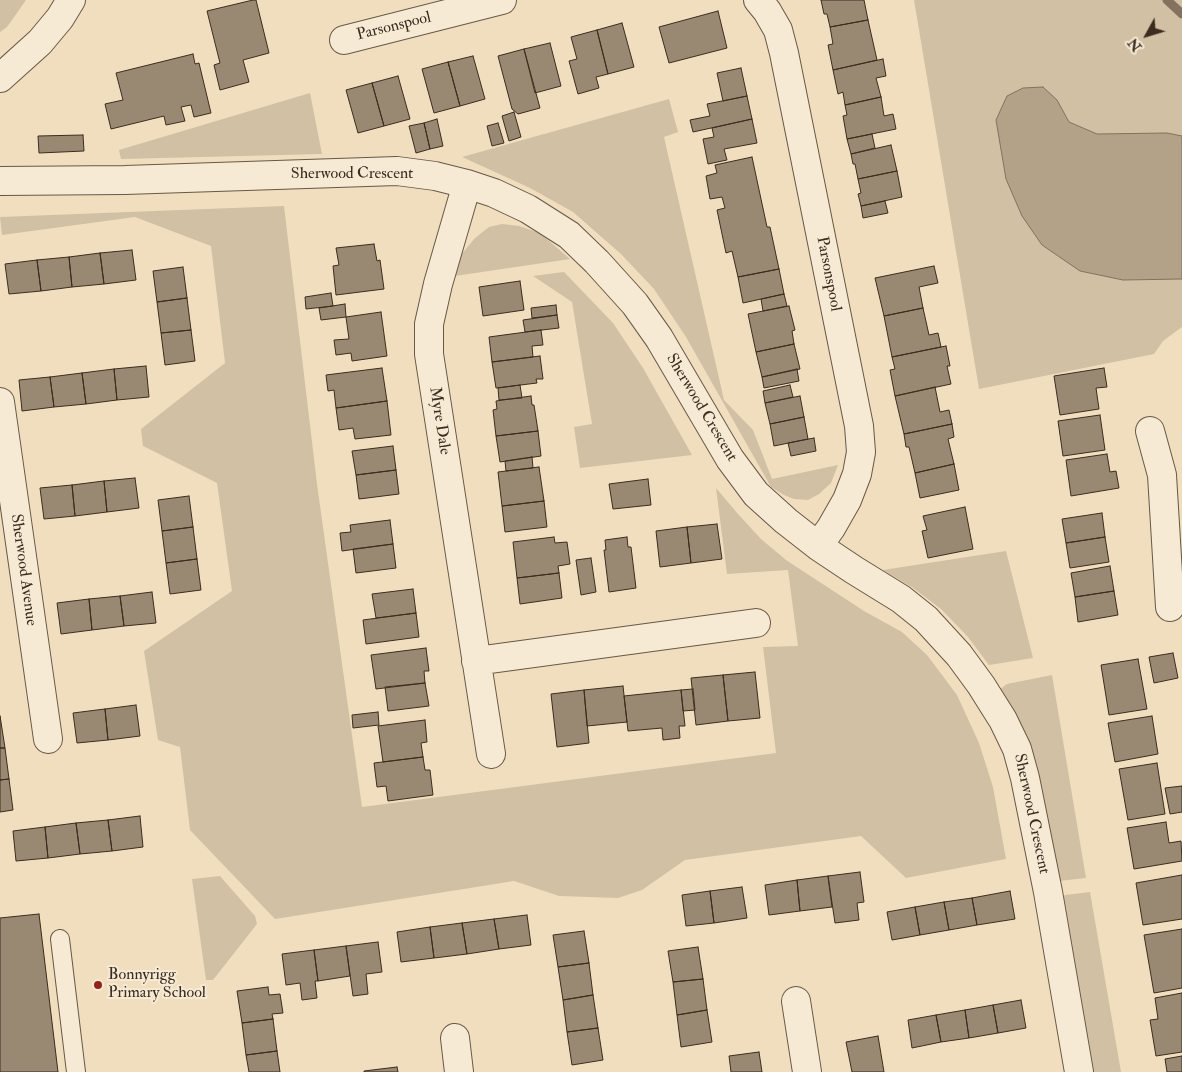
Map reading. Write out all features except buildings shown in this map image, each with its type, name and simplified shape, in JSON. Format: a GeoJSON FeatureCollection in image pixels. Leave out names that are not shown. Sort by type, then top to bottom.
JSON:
{"type":"FeatureCollection","features":[{"type":"Feature","properties":{"kind":"street"},"geometry":{"type":"LineString","coordinates":[[0,78],[40,42],[60,18],[71,0]]}},
{"type":"Feature","properties":{"kind":"street","name":"Parsonspool"},"geometry":{"type":"LineString","coordinates":[[344,40],[502,0]]}},
{"type":"Feature","properties":{"kind":"street","name":"Parsonspool"},"geometry":{"type":"LineString","coordinates":[[758,0],[778,30],[784,53],[858,426],[861,452],[858,474],[847,500],[818,546]]}},
{"type":"Feature","properties":{"kind":"street","name":"Sherwood Crescent"},"geometry":{"type":"LineString","coordinates":[[0,181],[135,180],[397,171],[468,184],[528,209],[569,235],[597,262],[635,304],[659,338],[730,460],[756,494],[818,546],[901,599],[926,619],[959,655],[1003,720],[1014,742],[1025,778],[1079,1072]]}},
{"type":"Feature","properties":{"kind":"street","name":"Myre Dale"},"geometry":{"type":"LineString","coordinates":[[468,184],[436,292],[430,324],[429,354],[491,754]]}},
{"type":"Feature","properties":{"kind":"street","name":"Sherwood Avenue"},"geometry":{"type":"LineString","coordinates":[[0,402],[49,677],[48,739]]}},
{"type":"Feature","properties":{"kind":"street"},"geometry":{"type":"LineString","coordinates":[[1150,431],[1172,474],[1170,607]]}},
{"type":"Feature","properties":{"kind":"street"},"geometry":{"type":"LineString","coordinates":[[476,661],[756,624]]}},
{"type":"Feature","properties":{"kind":"street"},"geometry":{"type":"LineString","coordinates":[[796,1001],[808,1072]]}},
{"type":"Feature","properties":{"kind":"street"},"geometry":{"type":"LineString","coordinates":[[455,1038],[460,1072]]}},
{"type":"Feature","properties":{"kind":"lane"},"geometry":{"type":"LineString","coordinates":[[60,939],[76,1072]]}},
{"type":"Feature","properties":{"kind":"shaded area"},"geometry":{"type":"Polygon","coordinates":[[[0,0],[26,0],[7,27],[0,32],[0,0]]]}},
{"type":"Feature","properties":{"kind":"shaded area"},"geometry":{"type":"Polygon","coordinates":[[[914,0],[1182,0],[1182,327],[1163,341],[1154,354],[979,389],[914,0]]]}},
{"type":"Feature","properties":{"kind":"shaded area"},"geometry":{"type":"Polygon","coordinates":[[[1043,87],[1057,100],[1069,122],[1097,134],[1167,133],[1182,136],[1182,279],[1123,280],[1080,271],[1042,245],[1022,216],[1006,179],[996,120],[1007,96],[1023,88],[1043,87]]]}},
{"type":"Feature","properties":{"kind":"shaded area"},"geometry":{"type":"Polygon","coordinates":[[[310,93],[322,154],[121,159],[119,150],[310,93]]]}},
{"type":"Feature","properties":{"kind":"shaded area"},"geometry":{"type":"Polygon","coordinates":[[[669,99],[678,132],[664,137],[724,400],[753,430],[772,479],[838,465],[831,483],[819,494],[808,500],[794,499],[771,487],[686,337],[654,289],[621,254],[573,212],[530,188],[462,157],[669,99]]]}},
{"type":"Feature","properties":{"kind":"shaded area"},"geometry":{"type":"Polygon","coordinates":[[[284,206],[317,484],[362,807],[776,753],[763,647],[798,646],[788,570],[727,574],[716,488],[761,539],[786,560],[864,611],[902,632],[927,655],[957,695],[979,743],[993,787],[1006,859],[906,878],[861,836],[685,860],[642,890],[618,898],[559,896],[514,881],[275,919],[190,830],[180,747],[158,740],[144,651],[232,591],[217,483],[143,446],[141,429],[225,363],[211,246],[135,217],[2,235],[0,217],[284,206]]]}},
{"type":"Feature","properties":{"kind":"shaded area"},"geometry":{"type":"Polygon","coordinates":[[[502,224],[519,226],[540,233],[570,259],[455,276],[461,255],[475,238],[489,227],[502,224]]]}},
{"type":"Feature","properties":{"kind":"shaded area"},"geometry":{"type":"Polygon","coordinates":[[[564,272],[613,323],[643,368],[692,455],[580,468],[574,427],[592,424],[572,302],[533,276],[564,272]]]}},
{"type":"Feature","properties":{"kind":"shaded area"},"geometry":{"type":"Polygon","coordinates":[[[1006,551],[1033,658],[989,665],[968,637],[941,609],[913,588],[883,570],[1006,551]]]}},
{"type":"Feature","properties":{"kind":"shaded area"},"geometry":{"type":"Polygon","coordinates":[[[1052,675],[1086,878],[1059,881],[999,690],[1007,684],[1052,675]]]}},
{"type":"Feature","properties":{"kind":"shaded area"},"geometry":{"type":"Polygon","coordinates":[[[220,876],[255,916],[257,924],[213,980],[206,980],[192,879],[220,876]]]}},
{"type":"Feature","properties":{"kind":"shaded area"},"geometry":{"type":"Polygon","coordinates":[[[1090,892],[1121,1072],[1090,1072],[1061,899],[1065,895],[1090,892]]]}},
{"type":"Feature","properties":{"kind":"waterway"},"geometry":{"type":"LineString","coordinates":[[1167,0],[1182,14]]}},
{"type":"Feature","properties":{"kind":"place","name":"Bonnyrigg Primary School"},"geometry":{"type":"Point","coordinates":[98,985]}}]}
